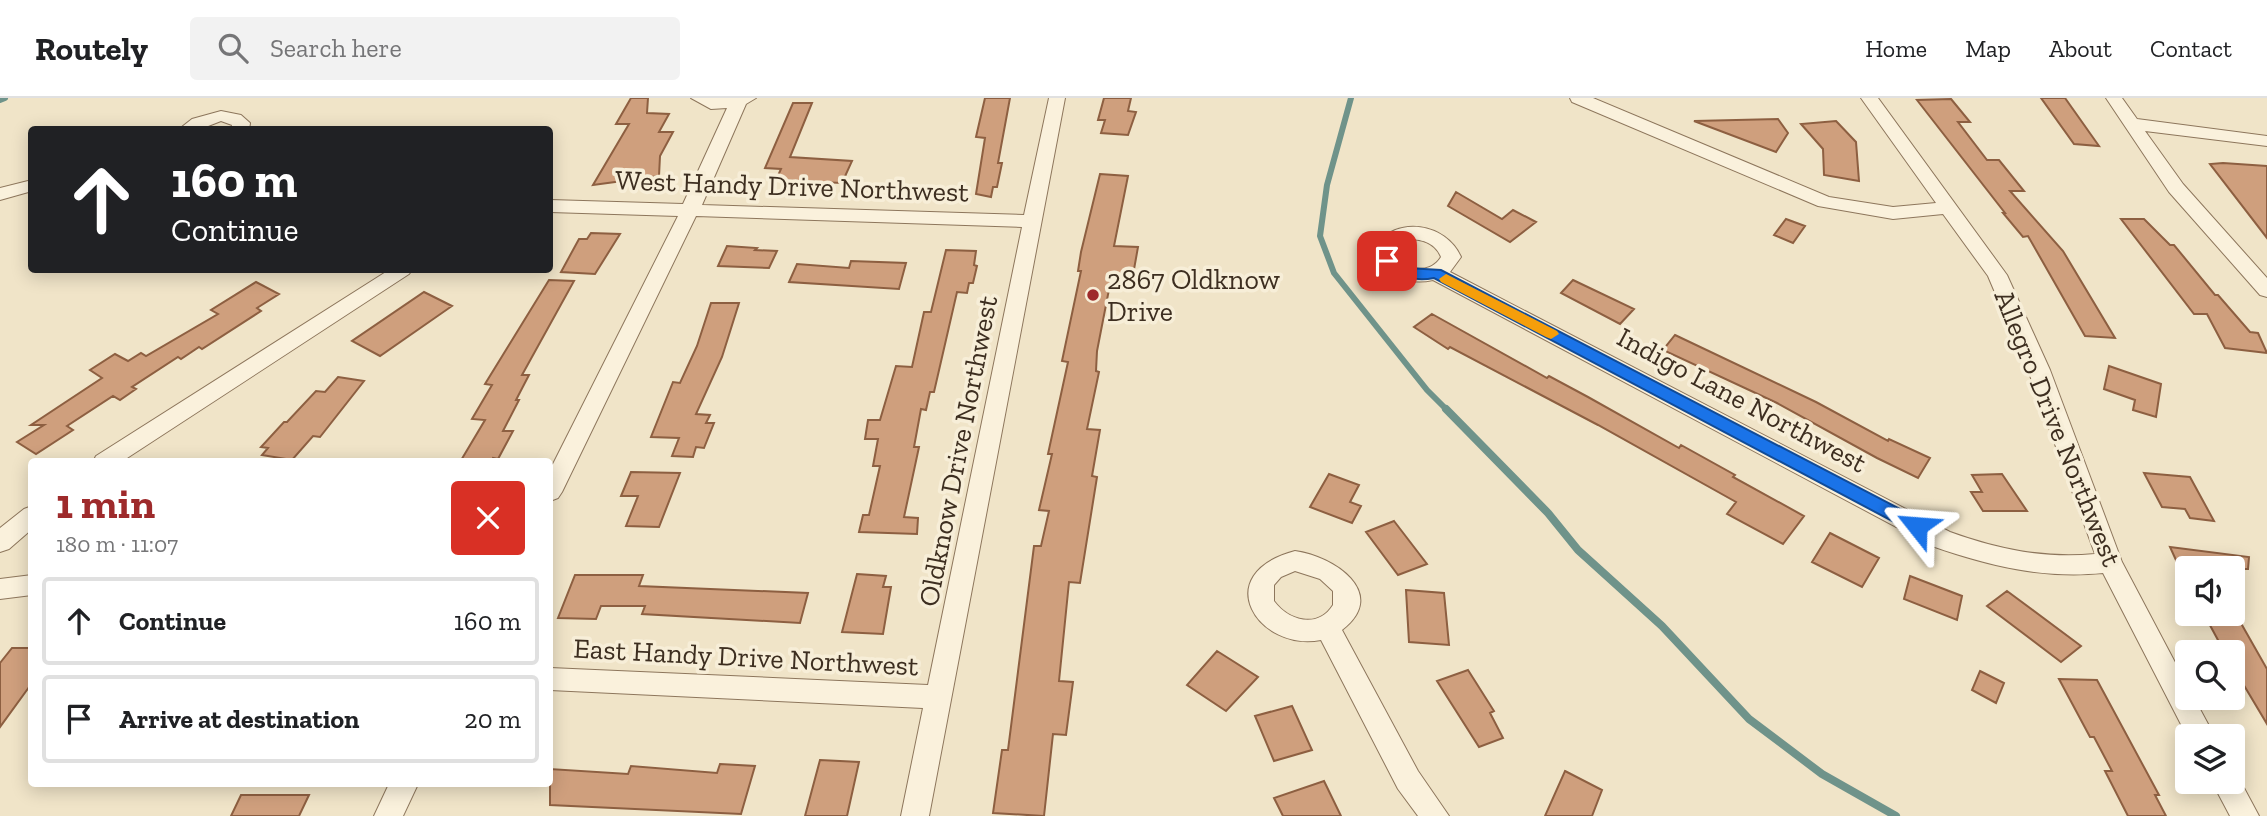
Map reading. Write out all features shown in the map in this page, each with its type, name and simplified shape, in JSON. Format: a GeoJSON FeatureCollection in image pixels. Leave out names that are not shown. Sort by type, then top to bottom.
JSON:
{"type":"FeatureCollection","features":[{"type":"Feature","properties":{"kind":"street"},"geometry":{"type":"LineString","coordinates":[[699,98],[717,105],[743,100]]}},
{"type":"Feature","properties":{"kind":"street","name":"Oldknow Drive Northwest"},"geometry":{"type":"LineString","coordinates":[[915,816],[1057,98]]}},
{"type":"Feature","properties":{"kind":"street"},"geometry":{"type":"LineString","coordinates":[[1578,98],[1825,202],[1894,213],[1949,208]]}},
{"type":"Feature","properties":{"kind":"street","name":"Allegro Drive Northwest"},"geometry":{"type":"LineString","coordinates":[[1869,98],[1997,275],[2039,370],[2110,562],[2194,724]]}},
{"type":"Feature","properties":{"kind":"street"},"geometry":{"type":"LineString","coordinates":[[2114,98],[2176,188],[2267,290]]}},
{"type":"Feature","properties":{"kind":"street"},"geometry":{"type":"LineString","coordinates":[[553,486],[743,100]]}},
{"type":"Feature","properties":{"kind":"street"},"geometry":{"type":"LineString","coordinates":[[193,126],[222,116],[238,119],[242,122],[241,126]]}},
{"type":"Feature","properties":{"kind":"street"},"geometry":{"type":"LineString","coordinates":[[2134,124],[2267,141]]}},
{"type":"Feature","properties":{"kind":"street"},"geometry":{"type":"LineString","coordinates":[[0,194],[28,186]]}},
{"type":"Feature","properties":{"kind":"street","name":"West Handy Drive Northwest"},"geometry":{"type":"LineString","coordinates":[[553,206],[1033,222]]}},
{"type":"Feature","properties":{"kind":"street"},"geometry":{"type":"LineString","coordinates":[[110,458],[397,273]]}},
{"type":"Feature","properties":{"kind":"street","name":"Indigo Lane Northwest"},"geometry":{"type":"LineString","coordinates":[[1436,273],[1941,539],[1984,555],[2032,565],[2074,567],[2110,562]]}},
{"type":"Feature","properties":{"kind":"street"},"geometry":{"type":"LineString","coordinates":[[0,542],[28,518]]}},
{"type":"Feature","properties":{"kind":"street"},"geometry":{"type":"LineString","coordinates":[[0,589],[28,585]]}},
{"type":"Feature","properties":{"kind":"street"},"geometry":{"type":"LineString","coordinates":[[1327,626],[1408,780],[1435,816]]}},
{"type":"Feature","properties":{"kind":"street","name":"East Handy Drive Northwest"},"geometry":{"type":"LineString","coordinates":[[553,679],[940,697]]}},
{"type":"Feature","properties":{"kind":"street"},"geometry":{"type":"LineString","coordinates":[[388,816],[402,787]]}},
{"type":"Feature","properties":{"kind":"street"},"geometry":{"type":"LineString","coordinates":[[2233,794],[2245,816]]}},
{"type":"Feature","properties":{"kind":"building"},"geometry":{"type":"Polygon","coordinates":[[[631,98],[648,98],[647,113],[669,114],[659,132],[673,132],[660,156],[659,176],[593,185],[629,124],[616,124],[631,98]]]}},
{"type":"Feature","properties":{"kind":"building"},"geometry":{"type":"Polygon","coordinates":[[[985,98],[1010,98],[998,163],[1002,163],[997,187],[993,187],[991,197],[976,194],[985,138],[976,137],[985,98]]]}},
{"type":"Feature","properties":{"kind":"building"},"geometry":{"type":"Polygon","coordinates":[[[1104,98],[1131,98],[1128,111],[1136,112],[1128,135],[1101,133],[1105,120],[1098,120],[1104,98]]]}},
{"type":"Feature","properties":{"kind":"building"},"geometry":{"type":"Polygon","coordinates":[[[2041,98],[2065,98],[2099,146],[2074,144],[2041,98]]]}},
{"type":"Feature","properties":{"kind":"building"},"geometry":{"type":"Polygon","coordinates":[[[1951,99],[1970,122],[1958,122],[1987,160],[1999,160],[2024,191],[2010,191],[2063,251],[2115,338],[2085,336],[2028,236],[2023,237],[2003,213],[1917,100],[1951,99]]]}},
{"type":"Feature","properties":{"kind":"building"},"geometry":{"type":"Polygon","coordinates":[[[793,103],[812,103],[790,157],[852,161],[842,183],[776,180],[781,169],[765,168],[793,103]]]}},
{"type":"Feature","properties":{"kind":"building"},"geometry":{"type":"Polygon","coordinates":[[[1778,119],[1788,133],[1776,152],[1694,121],[1778,119]]]}},
{"type":"Feature","properties":{"kind":"building"},"geometry":{"type":"Polygon","coordinates":[[[1836,121],[1856,142],[1859,181],[1824,175],[1823,149],[1801,124],[1836,121]]]}},
{"type":"Feature","properties":{"kind":"building"},"geometry":{"type":"Polygon","coordinates":[[[2210,164],[2267,166],[2267,238],[2210,164]]]}},
{"type":"Feature","properties":{"kind":"building"},"geometry":{"type":"Polygon","coordinates":[[[1100,174],[1128,176],[1114,246],[1138,247],[1133,275],[1112,274],[1097,351],[1096,371],[1099,372],[1087,429],[1100,430],[1092,476],[1097,477],[1080,583],[1069,582],[1059,681],[1073,682],[1066,735],[1053,734],[1044,816],[993,813],[1002,750],[1008,750],[1034,546],[1041,546],[1049,511],[1039,510],[1068,362],[1062,361],[1081,271],[1078,271],[1081,252],[1100,174]]]}},
{"type":"Feature","properties":{"kind":"building"},"geometry":{"type":"Polygon","coordinates":[[[1456,192],[1502,219],[1513,210],[1536,222],[1510,242],[1448,206],[1456,192]]]}},
{"type":"Feature","properties":{"kind":"building"},"geometry":{"type":"Polygon","coordinates":[[[1786,219],[1805,226],[1793,243],[1774,235],[1786,219]]]}},
{"type":"Feature","properties":{"kind":"building"},"geometry":{"type":"Polygon","coordinates":[[[2121,219],[2144,219],[2170,245],[2174,245],[2250,332],[2258,333],[2267,353],[2225,348],[2207,314],[2194,314],[2121,219]]]}},
{"type":"Feature","properties":{"kind":"building"},"geometry":{"type":"Polygon","coordinates":[[[591,233],[620,234],[595,274],[561,272],[579,239],[587,239],[591,233]]]}},
{"type":"Feature","properties":{"kind":"building"},"geometry":{"type":"Polygon","coordinates":[[[727,246],[777,251],[769,268],[718,266],[727,246]]]}},
{"type":"Feature","properties":{"kind":"building"},"geometry":{"type":"Polygon","coordinates":[[[946,250],[976,251],[974,265],[977,266],[973,283],[969,283],[967,293],[957,292],[934,392],[930,392],[926,410],[921,409],[914,447],[919,447],[904,517],[918,518],[917,534],[859,532],[863,515],[869,515],[880,466],[873,466],[878,439],[865,439],[868,420],[880,420],[896,366],[912,367],[924,312],[931,312],[946,250]]]}},
{"type":"Feature","properties":{"kind":"building"},"geometry":{"type":"Polygon","coordinates":[[[851,261],[906,263],[899,289],[789,282],[797,264],[849,268],[851,261]]]}},
{"type":"Feature","properties":{"kind":"building"},"geometry":{"type":"Polygon","coordinates":[[[549,280],[574,281],[522,375],[529,375],[503,431],[513,431],[499,458],[462,458],[485,420],[472,419],[492,385],[485,384],[549,280]]]}},
{"type":"Feature","properties":{"kind":"building"},"geometry":{"type":"Polygon","coordinates":[[[1573,280],[1634,309],[1620,324],[1561,293],[1573,280]]]}},
{"type":"Feature","properties":{"kind":"building"},"geometry":{"type":"Polygon","coordinates":[[[256,282],[279,294],[257,308],[261,311],[202,349],[199,347],[181,359],[178,357],[132,387],[136,389],[120,400],[113,396],[67,426],[73,430],[36,454],[17,442],[44,425],[31,425],[102,378],[90,370],[115,354],[128,361],[141,353],[146,356],[218,314],[211,310],[256,282]]]}},
{"type":"Feature","properties":{"kind":"building"},"geometry":{"type":"Polygon","coordinates":[[[424,292],[452,306],[380,356],[352,341],[424,292]]]}},
{"type":"Feature","properties":{"kind":"building"},"geometry":{"type":"Polygon","coordinates":[[[711,303],[739,303],[722,357],[696,414],[710,415],[706,423],[714,423],[704,448],[696,447],[693,457],[672,456],[679,438],[651,437],[673,382],[680,383],[697,346],[711,303]]]}},
{"type":"Feature","properties":{"kind":"building"},"geometry":{"type":"Polygon","coordinates":[[[1432,314],[1679,448],[1681,445],[1804,516],[1783,544],[1727,514],[1736,502],[1598,425],[1450,347],[1448,349],[1414,327],[1432,314]]]}},
{"type":"Feature","properties":{"kind":"building"},"geometry":{"type":"Polygon","coordinates":[[[1675,335],[1816,402],[1888,441],[1889,439],[1930,458],[1918,478],[1777,403],[1663,350],[1675,335]]]}},
{"type":"Feature","properties":{"kind":"building"},"geometry":{"type":"Polygon","coordinates":[[[2109,366],[2161,384],[2156,417],[2133,410],[2135,400],[2104,389],[2109,366]]]}},
{"type":"Feature","properties":{"kind":"building"},"geometry":{"type":"Polygon","coordinates":[[[338,377],[364,381],[320,437],[313,436],[294,458],[262,455],[268,448],[261,447],[284,422],[316,391],[325,392],[338,377]]]}},
{"type":"Feature","properties":{"kind":"building"},"geometry":{"type":"Polygon","coordinates":[[[631,472],[680,473],[659,527],[626,526],[638,496],[621,496],[631,472]]]}},
{"type":"Feature","properties":{"kind":"building"},"geometry":{"type":"Polygon","coordinates":[[[2144,473],[2190,477],[2214,521],[2190,518],[2185,509],[2162,507],[2144,473]]]}},
{"type":"Feature","properties":{"kind":"building"},"geometry":{"type":"Polygon","coordinates":[[[1329,474],[1359,485],[1350,502],[1361,506],[1352,523],[1310,507],[1329,474]]]}},
{"type":"Feature","properties":{"kind":"building"},"geometry":{"type":"Polygon","coordinates":[[[2002,474],[2027,511],[1983,511],[1971,492],[1982,492],[1972,475],[2002,474]]]}},
{"type":"Feature","properties":{"kind":"building"},"geometry":{"type":"Polygon","coordinates":[[[1394,521],[1427,564],[1398,575],[1366,532],[1394,521]]]}},
{"type":"Feature","properties":{"kind":"building"},"geometry":{"type":"Polygon","coordinates":[[[1830,533],[1879,558],[1862,587],[1812,562],[1830,533]]]}},
{"type":"Feature","properties":{"kind":"building"},"geometry":{"type":"Polygon","coordinates":[[[2170,547],[2241,556],[2175,556],[2170,547]]]}},
{"type":"Feature","properties":{"kind":"building"},"geometry":{"type":"Polygon","coordinates":[[[2245,556],[2249,557],[2248,569],[2245,569],[2245,556]]]}},
{"type":"Feature","properties":{"kind":"building"},"geometry":{"type":"Polygon","coordinates":[[[857,574],[886,576],[883,587],[891,587],[883,634],[842,632],[857,574]]]}},
{"type":"Feature","properties":{"kind":"building"},"geometry":{"type":"Polygon","coordinates":[[[575,575],[643,575],[639,586],[808,593],[800,623],[642,614],[645,606],[601,606],[596,619],[558,618],[575,575]]]}},
{"type":"Feature","properties":{"kind":"building"},"geometry":{"type":"Polygon","coordinates":[[[1910,576],[1962,596],[1957,620],[1904,599],[1910,576]]]}},
{"type":"Feature","properties":{"kind":"building"},"geometry":{"type":"Polygon","coordinates":[[[1406,590],[1444,593],[1449,645],[1409,642],[1406,590]]]}},
{"type":"Feature","properties":{"kind":"building"},"geometry":{"type":"Polygon","coordinates":[[[2007,591],[2081,646],[2061,662],[1987,606],[2007,591]]]}},
{"type":"Feature","properties":{"kind":"building"},"geometry":{"type":"Polygon","coordinates":[[[2210,626],[2243,626],[2267,669],[2267,724],[2245,687],[2245,640],[2218,640],[2210,626]]]}},
{"type":"Feature","properties":{"kind":"building"},"geometry":{"type":"Polygon","coordinates":[[[12,648],[28,648],[28,688],[0,727],[0,663],[12,648]]]}},
{"type":"Feature","properties":{"kind":"building"},"geometry":{"type":"Polygon","coordinates":[[[1217,651],[1258,677],[1226,711],[1187,685],[1217,651]]]}},
{"type":"Feature","properties":{"kind":"building"},"geometry":{"type":"Polygon","coordinates":[[[1468,670],[1494,711],[1490,713],[1503,738],[1479,747],[1437,681],[1468,670]]]}},
{"type":"Feature","properties":{"kind":"building"},"geometry":{"type":"Polygon","coordinates":[[[1980,671],[2004,683],[1996,703],[1972,690],[1980,671]]]}},
{"type":"Feature","properties":{"kind":"building"},"geometry":{"type":"Polygon","coordinates":[[[2059,679],[2097,680],[2159,795],[2155,795],[2166,816],[2128,816],[2105,771],[2112,771],[2059,679]]]}},
{"type":"Feature","properties":{"kind":"building"},"geometry":{"type":"Polygon","coordinates":[[[1292,706],[1312,750],[1274,761],[1255,716],[1292,706]]]}},
{"type":"Feature","properties":{"kind":"building"},"geometry":{"type":"Polygon","coordinates":[[[820,760],[859,762],[847,816],[805,816],[820,760]]]}},
{"type":"Feature","properties":{"kind":"building"},"geometry":{"type":"Polygon","coordinates":[[[720,764],[755,766],[741,814],[550,805],[553,769],[628,774],[631,766],[717,773],[720,764]]]}},
{"type":"Feature","properties":{"kind":"building"},"geometry":{"type":"Polygon","coordinates":[[[1565,771],[1602,790],[1592,816],[1545,816],[1565,771]]]}},
{"type":"Feature","properties":{"kind":"building"},"geometry":{"type":"Polygon","coordinates":[[[1324,781],[1341,816],[1283,816],[1274,798],[1324,781]]]}},
{"type":"Feature","properties":{"kind":"building"},"geometry":{"type":"Polygon","coordinates":[[[241,795],[309,795],[299,816],[231,816],[241,795]]]}},
{"type":"Feature","properties":{"kind":"waterway"},"geometry":{"type":"LineString","coordinates":[[0,100],[5,98]]}},
{"type":"Feature","properties":{"kind":"waterway"},"geometry":{"type":"LineString","coordinates":[[1351,98],[1327,185],[1320,236],[1334,273],[1427,390],[1446,409]]}},
{"type":"Feature","properties":{"kind":"waterway"},"geometry":{"type":"LineString","coordinates":[[1446,409],[1548,513],[1578,550],[1662,626],[1749,719],[1822,774],[1896,816]]}},
{"type":"Feature","properties":{"kind":"slow traffic"},"geometry":{"type":"LineString","coordinates":[[1446,279],[1551,334]]}},
{"type":"Feature","properties":{"kind":"place","name":"2867 Oldknow Drive"},"geometry":{"type":"Point","coordinates":[1093,295]}},
{"type":"Feature","properties":{"kind":"route"},"geometry":{"type":"LineString","coordinates":[[1387,261],[1403,272],[1414,275],[1436,273],[1917,526]]}}]}
